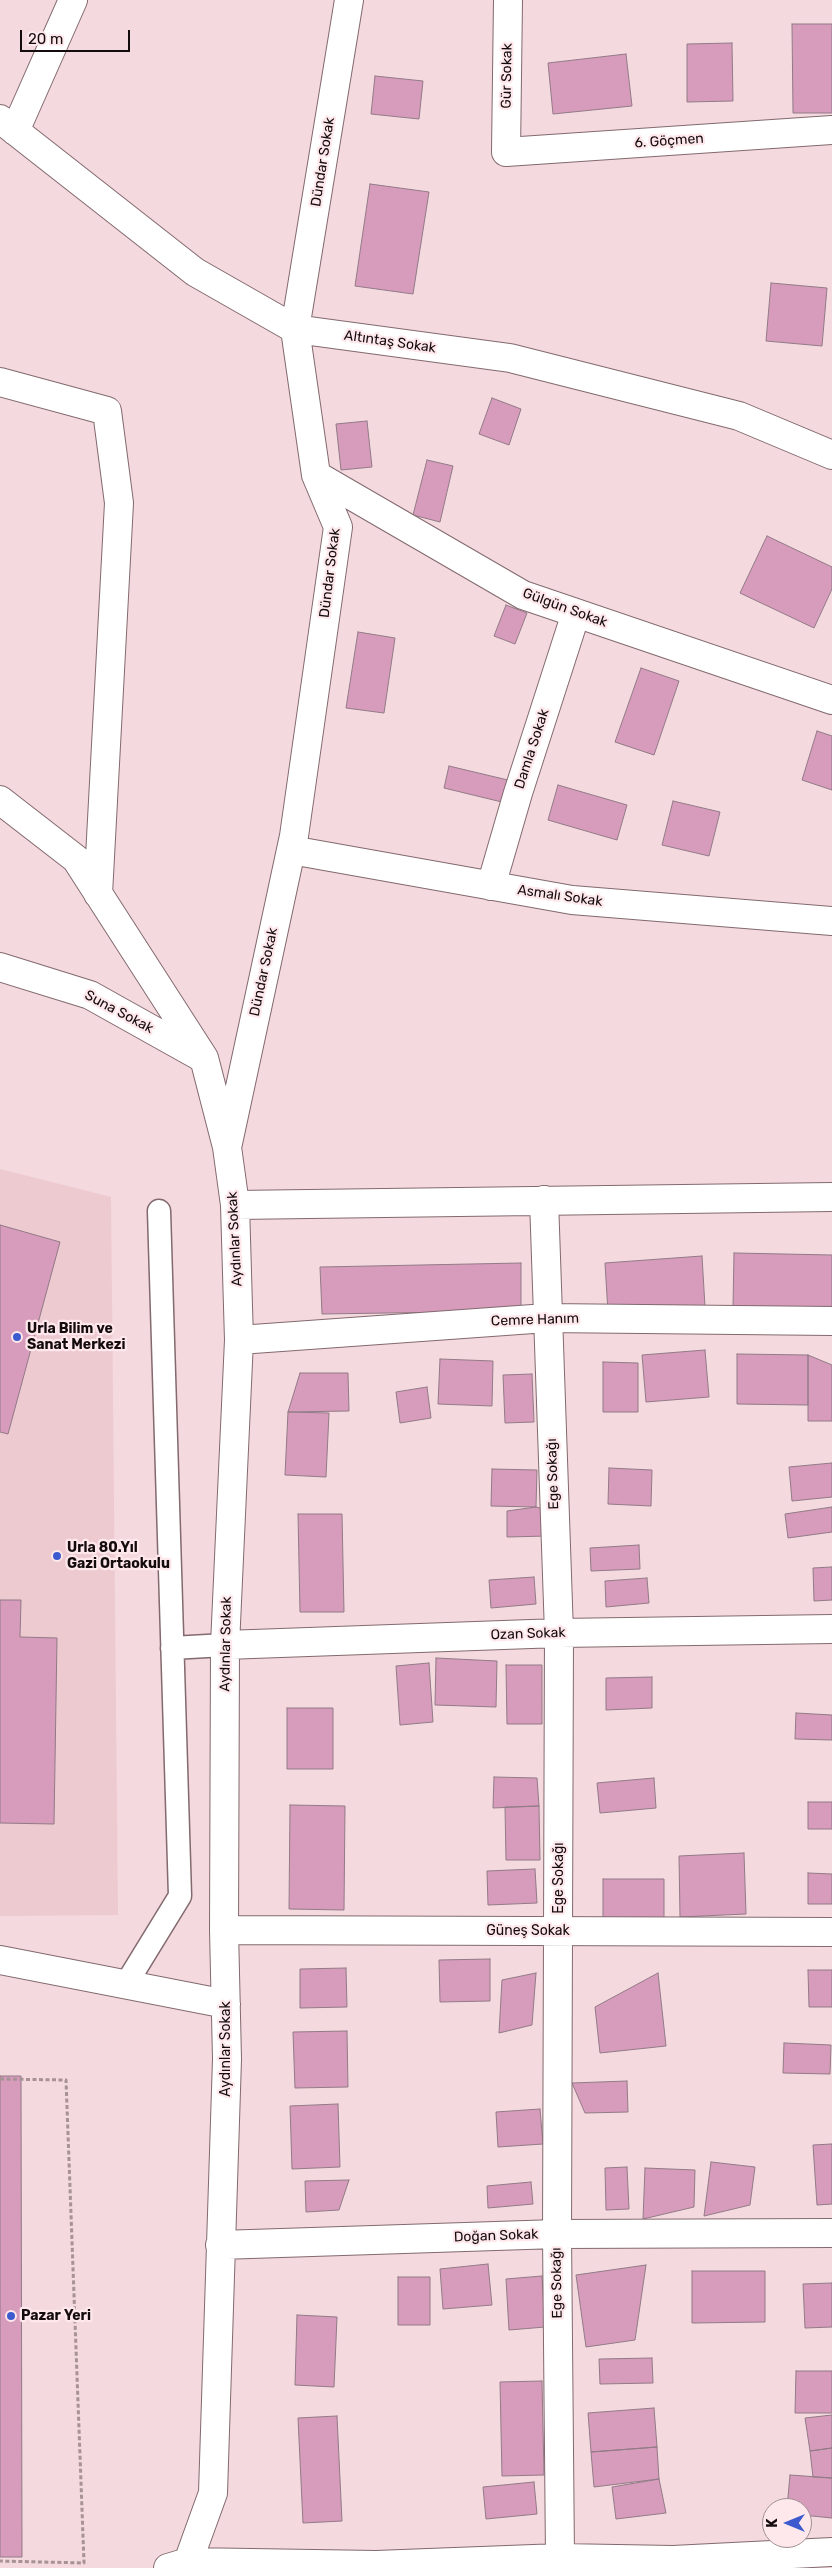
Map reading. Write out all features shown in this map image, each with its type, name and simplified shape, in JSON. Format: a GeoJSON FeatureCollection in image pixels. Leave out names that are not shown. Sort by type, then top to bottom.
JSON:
{"type":"FeatureCollection","features":[{"type":"Feature","properties":{"kind":"street"},"geometry":{"type":"LineString","coordinates":[[8,125],[73,0]]}},
{"type":"Feature","properties":{"kind":"street","name":"Dündar Sokak"},"geometry":{"type":"LineString","coordinates":[[227,1147],[291,850],[338,527],[316,474],[295,329],[349,0]]}},
{"type":"Feature","properties":{"kind":"street","name":"Gür Sokak"},"geometry":{"type":"LineString","coordinates":[[506,152],[508,0]]}},
{"type":"Feature","properties":{"kind":"street","name":"Altıntaş Sokak"},"geometry":{"type":"LineString","coordinates":[[8,125],[195,272],[295,329],[510,358],[739,416],[832,455]]}},
{"type":"Feature","properties":{"kind":"street","name":"6. Göçmen"},"geometry":{"type":"LineString","coordinates":[[506,152],[832,130]]}},
{"type":"Feature","properties":{"kind":"street"},"geometry":{"type":"LineString","coordinates":[[0,382],[107,411],[119,503],[98,894]]}},
{"type":"Feature","properties":{"kind":"street","name":"Gülgün Sokak"},"geometry":{"type":"LineString","coordinates":[[316,474],[523,594],[832,700]]}},
{"type":"Feature","properties":{"kind":"street","name":"Damla Sokak"},"geometry":{"type":"LineString","coordinates":[[491,886],[576,613]]}},
{"type":"Feature","properties":{"kind":"street","name":"Aydınlar Sokak"},"geometry":{"type":"LineString","coordinates":[[0,800],[76,860],[204,1058],[227,1147],[235,1205],[239,1340],[225,1645],[224,1930],[227,2060],[213,2493],[178,2565]]}},
{"type":"Feature","properties":{"kind":"street","name":"Asmalı Sokak"},"geometry":{"type":"LineString","coordinates":[[291,850],[572,900],[832,921]]}},
{"type":"Feature","properties":{"kind":"street","name":"Suna Sokak"},"geometry":{"type":"LineString","coordinates":[[0,967],[90,995],[204,1058]]}},
{"type":"Feature","properties":{"kind":"street"},"geometry":{"type":"LineString","coordinates":[[235,1205],[832,1197]]}},
{"type":"Feature","properties":{"kind":"street","name":"Ege Sokağı"},"geometry":{"type":"LineString","coordinates":[[544,1200],[546,1318],[559,1633],[557,2234],[560,2558]]}},
{"type":"Feature","properties":{"kind":"street","name":"Cemre Hanım"},"geometry":{"type":"LineString","coordinates":[[239,1340],[546,1318],[832,1322]]}},
{"type":"Feature","properties":{"kind":"street","name":"Ozan Sokak"},"geometry":{"type":"LineString","coordinates":[[225,1645],[559,1633],[832,1629]]}},
{"type":"Feature","properties":{"kind":"street","name":"Güneş Sokak"},"geometry":{"type":"LineString","coordinates":[[224,1930],[832,1932]]}},
{"type":"Feature","properties":{"kind":"street"},"geometry":{"type":"LineString","coordinates":[[0,1960],[226,2004]]}},
{"type":"Feature","properties":{"kind":"street","name":"Doğan Sokak"},"geometry":{"type":"LineString","coordinates":[[220,2245],[557,2234],[832,2234]]}},
{"type":"Feature","properties":{"kind":"street"},"geometry":{"type":"LineString","coordinates":[[178,2565],[376,2566],[560,2558],[673,2564],[832,2552]]}},
{"type":"Feature","properties":{"kind":"lane"},"geometry":{"type":"LineString","coordinates":[[126,1984],[180,1896],[160,1211]]}},
{"type":"Feature","properties":{"kind":"lane"},"geometry":{"type":"LineString","coordinates":[[172,1648],[225,1645]]}},
{"type":"Feature","properties":{"kind":"path"},"geometry":{"type":"LineString","coordinates":[[0,2079],[66,2080],[84,2563],[0,2561]]}},
{"type":"Feature","properties":{"kind":"shaded area","name":"Urla 80.Yıl Gazi Ortaokulu"},"geometry":{"type":"Polygon","coordinates":[[[0,1169],[111,1197],[118,1915],[0,1916],[0,1169]]]}},
{"type":"Feature","properties":{"kind":"building"},"geometry":{"type":"Polygon","coordinates":[[[792,24],[832,24],[832,113],[793,113],[792,24]]]}},
{"type":"Feature","properties":{"kind":"building"},"geometry":{"type":"Polygon","coordinates":[[[732,43],[733,101],[687,102],[687,44],[732,43]]]}},
{"type":"Feature","properties":{"kind":"building"},"geometry":{"type":"Polygon","coordinates":[[[626,54],[632,106],[553,114],[548,63],[626,54]]]}},
{"type":"Feature","properties":{"kind":"building"},"geometry":{"type":"Polygon","coordinates":[[[375,76],[423,81],[419,119],[371,114],[375,76]]]}},
{"type":"Feature","properties":{"kind":"building"},"geometry":{"type":"Polygon","coordinates":[[[370,184],[429,192],[413,294],[355,286],[370,184]]]}},
{"type":"Feature","properties":{"kind":"building"},"geometry":{"type":"Polygon","coordinates":[[[771,283],[827,288],[822,346],[766,341],[771,283]]]}},
{"type":"Feature","properties":{"kind":"building"},"geometry":{"type":"Polygon","coordinates":[[[492,398],[521,409],[509,445],[479,434],[492,398]]]}},
{"type":"Feature","properties":{"kind":"building"},"geometry":{"type":"Polygon","coordinates":[[[367,421],[372,467],[341,470],[336,424],[367,421]]]}},
{"type":"Feature","properties":{"kind":"building"},"geometry":{"type":"Polygon","coordinates":[[[427,460],[453,466],[440,522],[413,515],[427,460]]]}},
{"type":"Feature","properties":{"kind":"building"},"geometry":{"type":"Polygon","coordinates":[[[767,536],[832,567],[832,589],[814,628],[740,593],[767,536]]]}},
{"type":"Feature","properties":{"kind":"building"},"geometry":{"type":"Polygon","coordinates":[[[506,605],[527,613],[515,644],[494,636],[506,605]]]}},
{"type":"Feature","properties":{"kind":"building"},"geometry":{"type":"Polygon","coordinates":[[[358,632],[395,638],[384,713],[346,708],[358,632]]]}},
{"type":"Feature","properties":{"kind":"building"},"geometry":{"type":"Polygon","coordinates":[[[641,668],[679,681],[654,755],[615,742],[641,668]]]}},
{"type":"Feature","properties":{"kind":"building"},"geometry":{"type":"Polygon","coordinates":[[[817,731],[832,736],[832,790],[802,780],[817,731]]]}},
{"type":"Feature","properties":{"kind":"building"},"geometry":{"type":"Polygon","coordinates":[[[449,766],[512,781],[506,803],[444,788],[449,766]]]}},
{"type":"Feature","properties":{"kind":"building"},"geometry":{"type":"Polygon","coordinates":[[[558,785],[627,805],[617,840],[548,820],[558,785]]]}},
{"type":"Feature","properties":{"kind":"building"},"geometry":{"type":"Polygon","coordinates":[[[673,801],[720,812],[709,856],[662,845],[673,801]]]}},
{"type":"Feature","properties":{"kind":"building","name":"Urla Bilim ve Sanat Merkezi"},"geometry":{"type":"Polygon","coordinates":[[[0,1225],[60,1242],[8,1434],[0,1432],[0,1225]]]}},
{"type":"Feature","properties":{"kind":"building"},"geometry":{"type":"Polygon","coordinates":[[[734,1253],[832,1255],[832,1309],[733,1307],[734,1253]]]}},
{"type":"Feature","properties":{"kind":"building"},"geometry":{"type":"Polygon","coordinates":[[[702,1256],[705,1307],[608,1313],[605,1263],[702,1256]]]}},
{"type":"Feature","properties":{"kind":"building"},"geometry":{"type":"Polygon","coordinates":[[[521,1263],[521,1311],[322,1314],[320,1267],[521,1263]]]}},
{"type":"Feature","properties":{"kind":"building"},"geometry":{"type":"Polygon","coordinates":[[[705,1350],[709,1397],[646,1402],[642,1355],[705,1350]]]}},
{"type":"Feature","properties":{"kind":"building"},"geometry":{"type":"Polygon","coordinates":[[[737,1354],[808,1355],[808,1405],[737,1404],[737,1354]]]}},
{"type":"Feature","properties":{"kind":"building"},"geometry":{"type":"Polygon","coordinates":[[[808,1355],[832,1365],[832,1421],[808,1421],[808,1355]]]}},
{"type":"Feature","properties":{"kind":"building"},"geometry":{"type":"Polygon","coordinates":[[[440,1359],[493,1361],[492,1406],[438,1404],[440,1359]]]}},
{"type":"Feature","properties":{"kind":"building"},"geometry":{"type":"Polygon","coordinates":[[[603,1362],[638,1363],[638,1412],[603,1412],[603,1362]]]}},
{"type":"Feature","properties":{"kind":"building"},"geometry":{"type":"Polygon","coordinates":[[[300,1373],[348,1373],[349,1411],[288,1412],[300,1373]]]}},
{"type":"Feature","properties":{"kind":"building"},"geometry":{"type":"Polygon","coordinates":[[[532,1374],[534,1422],[505,1423],[503,1375],[532,1374]]]}},
{"type":"Feature","properties":{"kind":"building"},"geometry":{"type":"Polygon","coordinates":[[[427,1387],[431,1418],[400,1423],[396,1392],[427,1387]]]}},
{"type":"Feature","properties":{"kind":"building"},"geometry":{"type":"Polygon","coordinates":[[[288,1412],[329,1413],[326,1477],[285,1475],[288,1412]]]}},
{"type":"Feature","properties":{"kind":"building"},"geometry":{"type":"Polygon","coordinates":[[[832,1463],[832,1497],[792,1501],[789,1467],[832,1463]]]}},
{"type":"Feature","properties":{"kind":"building"},"geometry":{"type":"Polygon","coordinates":[[[609,1468],[652,1470],[651,1506],[608,1504],[609,1468]]]}},
{"type":"Feature","properties":{"kind":"building"},"geometry":{"type":"Polygon","coordinates":[[[492,1469],[537,1470],[536,1507],[491,1506],[492,1469]]]}},
{"type":"Feature","properties":{"kind":"building"},"geometry":{"type":"Polygon","coordinates":[[[536,1507],[548,1510],[548,1536],[507,1537],[507,1511],[536,1507]]]}},
{"type":"Feature","properties":{"kind":"building"},"geometry":{"type":"Polygon","coordinates":[[[832,1507],[832,1532],[788,1538],[785,1514],[832,1507]]]}},
{"type":"Feature","properties":{"kind":"building"},"geometry":{"type":"Polygon","coordinates":[[[298,1514],[342,1514],[344,1612],[300,1612],[298,1514]]]}},
{"type":"Feature","properties":{"kind":"building"},"geometry":{"type":"Polygon","coordinates":[[[639,1545],[640,1569],[591,1571],[590,1548],[639,1545]]]}},
{"type":"Feature","properties":{"kind":"building"},"geometry":{"type":"Polygon","coordinates":[[[832,1567],[832,1600],[814,1601],[813,1568],[832,1567]]]}},
{"type":"Feature","properties":{"kind":"building"},"geometry":{"type":"Polygon","coordinates":[[[534,1577],[536,1604],[491,1608],[489,1580],[534,1577]]]}},
{"type":"Feature","properties":{"kind":"building"},"geometry":{"type":"Polygon","coordinates":[[[647,1578],[649,1603],[606,1607],[605,1581],[647,1578]]]}},
{"type":"Feature","properties":{"kind":"building"},"geometry":{"type":"Polygon","coordinates":[[[0,1600],[21,1600],[20,1637],[57,1638],[54,1824],[0,1823],[0,1600]]]}},
{"type":"Feature","properties":{"kind":"building"},"geometry":{"type":"Polygon","coordinates":[[[436,1658],[497,1661],[496,1707],[435,1705],[436,1658]]]}},
{"type":"Feature","properties":{"kind":"building"},"geometry":{"type":"Polygon","coordinates":[[[429,1663],[433,1722],[400,1725],[396,1666],[429,1663]]]}},
{"type":"Feature","properties":{"kind":"building"},"geometry":{"type":"Polygon","coordinates":[[[506,1665],[542,1665],[542,1724],[507,1724],[506,1665]]]}},
{"type":"Feature","properties":{"kind":"building"},"geometry":{"type":"Polygon","coordinates":[[[652,1677],[652,1708],[606,1710],[606,1678],[652,1677]]]}},
{"type":"Feature","properties":{"kind":"building"},"geometry":{"type":"Polygon","coordinates":[[[287,1708],[333,1708],[333,1769],[287,1769],[287,1708]]]}},
{"type":"Feature","properties":{"kind":"building"},"geometry":{"type":"Polygon","coordinates":[[[796,1713],[832,1715],[832,1740],[795,1739],[796,1713]]]}},
{"type":"Feature","properties":{"kind":"building"},"geometry":{"type":"Polygon","coordinates":[[[494,1777],[537,1778],[539,1806],[493,1808],[494,1777]]]}},
{"type":"Feature","properties":{"kind":"building"},"geometry":{"type":"Polygon","coordinates":[[[654,1778],[656,1808],[600,1813],[597,1783],[654,1778]]]}},
{"type":"Feature","properties":{"kind":"building"},"geometry":{"type":"Polygon","coordinates":[[[808,1802],[832,1802],[832,1829],[808,1829],[808,1802]]]}},
{"type":"Feature","properties":{"kind":"building"},"geometry":{"type":"Polygon","coordinates":[[[290,1805],[345,1806],[344,1910],[289,1909],[290,1805]]]}},
{"type":"Feature","properties":{"kind":"building"},"geometry":{"type":"Polygon","coordinates":[[[539,1806],[540,1860],[506,1860],[505,1807],[539,1806]]]}},
{"type":"Feature","properties":{"kind":"building"},"geometry":{"type":"Polygon","coordinates":[[[744,1853],[746,1914],[680,1917],[679,1856],[744,1853]]]}},
{"type":"Feature","properties":{"kind":"building"},"geometry":{"type":"Polygon","coordinates":[[[535,1869],[537,1903],[488,1905],[487,1871],[535,1869]]]}},
{"type":"Feature","properties":{"kind":"building"},"geometry":{"type":"Polygon","coordinates":[[[808,1873],[832,1874],[832,1904],[808,1904],[808,1873]]]}},
{"type":"Feature","properties":{"kind":"building"},"geometry":{"type":"Polygon","coordinates":[[[603,1879],[664,1879],[664,1919],[603,1919],[603,1879]]]}},
{"type":"Feature","properties":{"kind":"building"},"geometry":{"type":"Polygon","coordinates":[[[490,1959],[490,2001],[440,2002],[439,1960],[490,1959]]]}},
{"type":"Feature","properties":{"kind":"building"},"geometry":{"type":"Polygon","coordinates":[[[346,1968],[347,2007],[300,2008],[300,1969],[346,1968]]]}},
{"type":"Feature","properties":{"kind":"building"},"geometry":{"type":"Polygon","coordinates":[[[808,1970],[832,1970],[832,2007],[809,2007],[808,1970]]]}},
{"type":"Feature","properties":{"kind":"building"},"geometry":{"type":"Polygon","coordinates":[[[536,1973],[532,2025],[499,2033],[502,1980],[536,1973]]]}},
{"type":"Feature","properties":{"kind":"building"},"geometry":{"type":"Polygon","coordinates":[[[658,1973],[666,2046],[600,2053],[595,2007],[658,1973]]]}},
{"type":"Feature","properties":{"kind":"building"},"geometry":{"type":"Polygon","coordinates":[[[347,2031],[348,2087],[295,2088],[293,2032],[347,2031]]]}},
{"type":"Feature","properties":{"kind":"building"},"geometry":{"type":"Polygon","coordinates":[[[784,2043],[831,2045],[830,2074],[783,2073],[784,2043]]]}},
{"type":"Feature","properties":{"kind":"building","name":"Pazar Yeri"},"geometry":{"type":"Polygon","coordinates":[[[0,2076],[21,2076],[22,2557],[0,2557],[0,2076]]]}},
{"type":"Feature","properties":{"kind":"building"},"geometry":{"type":"Polygon","coordinates":[[[627,2081],[628,2112],[585,2113],[572,2083],[627,2081]]]}},
{"type":"Feature","properties":{"kind":"building"},"geometry":{"type":"Polygon","coordinates":[[[338,2104],[340,2167],[292,2169],[290,2106],[338,2104]]]}},
{"type":"Feature","properties":{"kind":"building"},"geometry":{"type":"Polygon","coordinates":[[[540,2109],[543,2144],[498,2147],[496,2112],[540,2109]]]}},
{"type":"Feature","properties":{"kind":"building"},"geometry":{"type":"Polygon","coordinates":[[[832,2144],[832,2204],[817,2205],[813,2145],[832,2144]]]}},
{"type":"Feature","properties":{"kind":"building"},"geometry":{"type":"Polygon","coordinates":[[[711,2162],[755,2167],[750,2205],[704,2216],[711,2162]]]}},
{"type":"Feature","properties":{"kind":"building"},"geometry":{"type":"Polygon","coordinates":[[[627,2167],[629,2209],[606,2210],[605,2168],[627,2167]]]}},
{"type":"Feature","properties":{"kind":"building"},"geometry":{"type":"Polygon","coordinates":[[[645,2168],[695,2170],[694,2207],[643,2219],[645,2168]]]}},
{"type":"Feature","properties":{"kind":"building"},"geometry":{"type":"Polygon","coordinates":[[[349,2180],[339,2210],[306,2212],[305,2181],[349,2180]]]}},
{"type":"Feature","properties":{"kind":"building"},"geometry":{"type":"Polygon","coordinates":[[[531,2182],[533,2204],[488,2208],[487,2186],[531,2182]]]}},
{"type":"Feature","properties":{"kind":"building"},"geometry":{"type":"Polygon","coordinates":[[[488,2264],[492,2305],[443,2309],[440,2269],[488,2264]]]}},
{"type":"Feature","properties":{"kind":"building"},"geometry":{"type":"Polygon","coordinates":[[[646,2265],[635,2340],[586,2347],[576,2275],[646,2265]]]}},
{"type":"Feature","properties":{"kind":"building"},"geometry":{"type":"Polygon","coordinates":[[[692,2271],[765,2271],[765,2322],[692,2323],[692,2271]]]}},
{"type":"Feature","properties":{"kind":"building"},"geometry":{"type":"Polygon","coordinates":[[[542,2276],[545,2327],[509,2330],[506,2279],[542,2276]]]}},
{"type":"Feature","properties":{"kind":"building"},"geometry":{"type":"Polygon","coordinates":[[[398,2277],[430,2277],[430,2325],[398,2325],[398,2277]]]}},
{"type":"Feature","properties":{"kind":"building"},"geometry":{"type":"Polygon","coordinates":[[[832,2283],[832,2327],[805,2328],[803,2284],[832,2283]]]}},
{"type":"Feature","properties":{"kind":"building"},"geometry":{"type":"Polygon","coordinates":[[[297,2315],[337,2317],[334,2387],[295,2385],[297,2315]]]}},
{"type":"Feature","properties":{"kind":"building"},"geometry":{"type":"Polygon","coordinates":[[[652,2358],[653,2383],[600,2384],[599,2359],[652,2358]]]}},
{"type":"Feature","properties":{"kind":"building"},"geometry":{"type":"Polygon","coordinates":[[[796,2371],[832,2371],[832,2413],[795,2413],[796,2371]]]}},
{"type":"Feature","properties":{"kind":"building"},"geometry":{"type":"Polygon","coordinates":[[[542,2381],[544,2475],[502,2476],[500,2382],[542,2381]]]}},
{"type":"Feature","properties":{"kind":"building"},"geometry":{"type":"Polygon","coordinates":[[[654,2408],[657,2447],[591,2452],[588,2413],[654,2408]]]}},
{"type":"Feature","properties":{"kind":"building"},"geometry":{"type":"Polygon","coordinates":[[[832,2415],[832,2448],[810,2451],[805,2418],[832,2415]]]}},
{"type":"Feature","properties":{"kind":"building"},"geometry":{"type":"Polygon","coordinates":[[[337,2416],[342,2521],[303,2523],[298,2418],[337,2416]]]}},
{"type":"Feature","properties":{"kind":"building"},"geometry":{"type":"Polygon","coordinates":[[[657,2447],[659,2479],[594,2487],[591,2452],[657,2447]]]}},
{"type":"Feature","properties":{"kind":"building"},"geometry":{"type":"Polygon","coordinates":[[[832,2448],[832,2478],[813,2477],[810,2451],[832,2448]]]}},
{"type":"Feature","properties":{"kind":"building"},"geometry":{"type":"Polygon","coordinates":[[[790,2475],[832,2478],[832,2518],[812,2516],[812,2498],[788,2498],[790,2475]]]}},
{"type":"Feature","properties":{"kind":"building"},"geometry":{"type":"Polygon","coordinates":[[[659,2479],[666,2513],[616,2519],[612,2487],[659,2479]]]}},
{"type":"Feature","properties":{"kind":"building"},"geometry":{"type":"Polygon","coordinates":[[[534,2482],[537,2514],[486,2519],[483,2487],[534,2482]]]}},
{"type":"Feature","properties":{"kind":"place","name":"Urla Bilim ve Sanat Merkezi"},"geometry":{"type":"Point","coordinates":[17,1337]}},
{"type":"Feature","properties":{"kind":"place","name":"Urla 80.Yıl Gazi Ortaokulu"},"geometry":{"type":"Point","coordinates":[57,1556]}},
{"type":"Feature","properties":{"kind":"place","name":"Pazar Yeri"},"geometry":{"type":"Point","coordinates":[11,2316]}}]}
